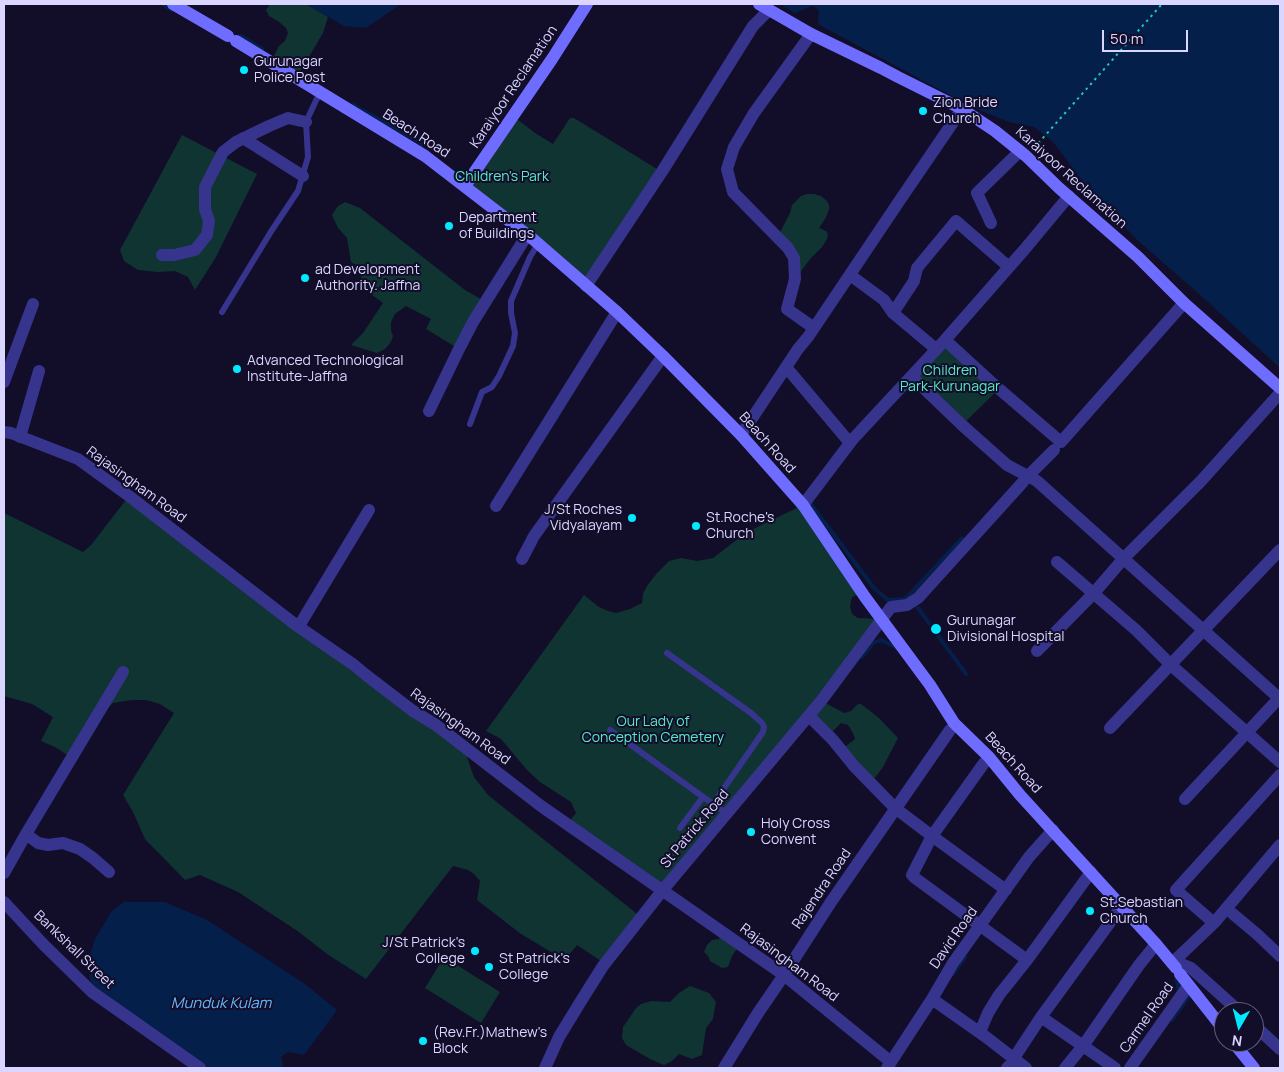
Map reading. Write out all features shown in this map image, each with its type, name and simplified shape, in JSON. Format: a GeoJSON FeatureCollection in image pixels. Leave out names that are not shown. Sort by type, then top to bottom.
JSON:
{"type":"FeatureCollection","features":[{"type":"Feature","properties":{"kind":"main road","name":"Beach Road"},"geometry":{"type":"LineString","coordinates":[[172,4],[232,38],[425,156],[538,244],[617,312],[664,356],[741,435],[803,505],[864,597],[930,685],[954,723],[989,757],[1052,830],[1156,944],[1214,1018]]}},
{"type":"Feature","properties":{"kind":"main road","name":"Karaiyoor Reclamation"},"geometry":{"type":"LineString","coordinates":[[465,186],[588,4]]}},
{"type":"Feature","properties":{"kind":"main road","name":"Karaiyoor Reclamation"},"geometry":{"type":"LineString","coordinates":[[764,7],[811,34],[962,109],[995,131],[1138,257],[1184,303],[1280,388]]}},
{"type":"Feature","properties":{"kind":"main road"},"geometry":{"type":"LineString","coordinates":[[1241,1052],[1254,1068]]}},
{"type":"Feature","properties":{"kind":"street"},"geometry":{"type":"LineString","coordinates":[[586,286],[663,170],[764,7]]}},
{"type":"Feature","properties":{"kind":"street"},"geometry":{"type":"LineString","coordinates":[[811,34],[754,113],[734,147],[727,169],[733,192],[788,248],[794,258],[795,279],[787,309],[814,328]]}},
{"type":"Feature","properties":{"kind":"street"},"geometry":{"type":"LineString","coordinates":[[741,435],[962,109]]}},
{"type":"Feature","properties":{"kind":"street"},"geometry":{"type":"LineString","coordinates":[[162,255],[174,255],[195,250],[207,235],[209,221],[204,200],[204,187],[223,152],[243,138],[288,118],[306,122]]}},
{"type":"Feature","properties":{"kind":"street"},"geometry":{"type":"LineString","coordinates":[[243,138],[303,176]]}},
{"type":"Feature","properties":{"kind":"street"},"geometry":{"type":"LineString","coordinates":[[991,223],[977,194],[1023,154]]}},
{"type":"Feature","properties":{"kind":"street"},"geometry":{"type":"LineString","coordinates":[[803,505],[850,443],[945,340],[1068,196]]}},
{"type":"Feature","properties":{"kind":"street"},"geometry":{"type":"LineString","coordinates":[[893,312],[914,281],[917,268],[956,221],[1009,267]]}},
{"type":"Feature","properties":{"kind":"street"},"geometry":{"type":"LineString","coordinates":[[429,411],[473,322],[527,235]]}},
{"type":"Feature","properties":{"kind":"street"},"geometry":{"type":"LineString","coordinates":[[850,275],[884,300],[893,312],[936,349]]}},
{"type":"Feature","properties":{"kind":"street"},"geometry":{"type":"LineString","coordinates":[[945,340],[1061,442],[1184,303]]}},
{"type":"Feature","properties":{"kind":"street"},"geometry":{"type":"LineString","coordinates":[[4,382],[32,304]]}},
{"type":"Feature","properties":{"kind":"street"},"geometry":{"type":"LineString","coordinates":[[496,506],[617,312]]}},
{"type":"Feature","properties":{"kind":"street"},"geometry":{"type":"LineString","coordinates":[[522,559],[534,536],[664,356]]}},
{"type":"Feature","properties":{"kind":"street"},"geometry":{"type":"LineString","coordinates":[[786,368],[850,443]]}},
{"type":"Feature","properties":{"kind":"street"},"geometry":{"type":"LineString","coordinates":[[20,437],[39,370]]}},
{"type":"Feature","properties":{"kind":"street"},"geometry":{"type":"LineString","coordinates":[[911,377],[1007,465],[1026,479],[1037,481],[1280,698],[1185,798]]}},
{"type":"Feature","properties":{"kind":"street"},"geometry":{"type":"LineString","coordinates":[[1037,651],[1094,593],[1124,558],[1201,481],[1280,393]]}},
{"type":"Feature","properties":{"kind":"street","name":"Rajasingham Road"},"geometry":{"type":"LineString","coordinates":[[4,432],[78,459],[129,496],[257,596],[354,665],[413,711],[436,725],[541,806],[784,975],[889,1065]]}},
{"type":"Feature","properties":{"kind":"street","name":"St Patrick Road"},"geometry":{"type":"LineString","coordinates":[[545,1068],[560,1037],[599,973],[641,917],[809,716],[845,671],[891,607],[907,605],[918,598],[1054,450]]}},
{"type":"Feature","properties":{"kind":"street"},"geometry":{"type":"LineString","coordinates":[[298,626],[369,510]]}},
{"type":"Feature","properties":{"kind":"street"},"geometry":{"type":"LineString","coordinates":[[1110,728],[1280,550]]}},
{"type":"Feature","properties":{"kind":"street"},"geometry":{"type":"LineString","coordinates":[[1058,562],[1136,630],[1171,665],[1280,762]]}},
{"type":"Feature","properties":{"kind":"street"},"geometry":{"type":"LineString","coordinates":[[4,872],[123,672]]}},
{"type":"Feature","properties":{"kind":"street"},"geometry":{"type":"LineString","coordinates":[[809,716],[895,808],[1006,890]]}},
{"type":"Feature","properties":{"kind":"street","name":"Rajendra Road"},"geometry":{"type":"LineString","coordinates":[[724,1068],[831,902],[950,730]]}},
{"type":"Feature","properties":{"kind":"street"},"geometry":{"type":"LineString","coordinates":[[984,763],[932,836],[912,874],[1027,960]]}},
{"type":"Feature","properties":{"kind":"street"},"geometry":{"type":"LineString","coordinates":[[1214,923],[1176,890],[1280,775]]}},
{"type":"Feature","properties":{"kind":"street","name":"David Road"},"geometry":{"type":"LineString","coordinates":[[889,1065],[953,963],[1029,857],[1052,830]]}},
{"type":"Feature","properties":{"kind":"street"},"geometry":{"type":"LineString","coordinates":[[26,834],[38,843],[48,845],[63,844],[80,849],[109,872]]}},
{"type":"Feature","properties":{"kind":"street"},"geometry":{"type":"LineString","coordinates":[[1176,969],[1280,845]]}},
{"type":"Feature","properties":{"kind":"street"},"geometry":{"type":"LineString","coordinates":[[980,1032],[988,1013],[999,995],[1091,872]]}},
{"type":"Feature","properties":{"kind":"street","name":"Bankshall Street"},"geometry":{"type":"LineString","coordinates":[[4,902],[92,992],[197,1067]]}},
{"type":"Feature","properties":{"kind":"street"},"geometry":{"type":"LineString","coordinates":[[1010,1064],[1041,1017],[1122,906]]}},
{"type":"Feature","properties":{"kind":"street"},"geometry":{"type":"LineString","coordinates":[[1233,914],[1280,956]]}},
{"type":"Feature","properties":{"kind":"street"},"geometry":{"type":"LineString","coordinates":[[1066,1068],[1156,944]]}},
{"type":"Feature","properties":{"kind":"street"},"geometry":{"type":"LineString","coordinates":[[1176,969],[1184,965],[1191,968],[1229,1002]]}},
{"type":"Feature","properties":{"kind":"street","name":"Carmel Road"},"geometry":{"type":"LineString","coordinates":[[1130,1068],[1188,986]]}},
{"type":"Feature","properties":{"kind":"street"},"geometry":{"type":"LineString","coordinates":[[932,999],[980,1032],[1010,1064],[1026,1068]]}},
{"type":"Feature","properties":{"kind":"street"},"geometry":{"type":"LineString","coordinates":[[1041,1017],[1115,1068]]}},
{"type":"Feature","properties":{"kind":"street"},"geometry":{"type":"LineString","coordinates":[[1264,1034],[1280,1049]]}},
{"type":"Feature","properties":{"kind":"lane"},"geometry":{"type":"LineString","coordinates":[[222,312],[298,191],[308,157],[306,122],[320,92]]}},
{"type":"Feature","properties":{"kind":"lane"},"geometry":{"type":"LineString","coordinates":[[470,424],[482,392],[492,387],[513,346],[514,333],[511,301],[530,257],[538,244]]}},
{"type":"Feature","properties":{"kind":"lane"},"geometry":{"type":"LineString","coordinates":[[667,653],[751,713],[762,722],[764,727],[763,732],[713,804]]}},
{"type":"Feature","properties":{"kind":"lane"},"geometry":{"type":"LineString","coordinates":[[610,730],[727,814]]}},
{"type":"Feature","properties":{"kind":"lane"},"geometry":{"type":"LineString","coordinates":[[680,828],[702,797]]}},
{"type":"Feature","properties":{"kind":"path"},"geometry":{"type":"LineString","coordinates":[[1023,154],[1162,4]]}},
{"type":"Feature","properties":{"kind":"green space"},"geometry":{"type":"Polygon","coordinates":[[[270,4],[306,4],[328,17],[323,33],[297,77],[271,61],[279,46],[285,41],[288,33],[286,28],[269,16],[266,10],[270,4]]]}},
{"type":"Feature","properties":{"kind":"green space","name":"Children's Park"},"geometry":{"type":"Polygon","coordinates":[[[513,116],[553,144],[570,118],[574,118],[657,169],[586,286],[465,186],[513,116]]]}},
{"type":"Feature","properties":{"kind":"green space"},"geometry":{"type":"Polygon","coordinates":[[[182,135],[257,174],[216,257],[195,290],[188,277],[175,271],[138,270],[124,261],[120,250],[182,135]]]}},
{"type":"Feature","properties":{"kind":"green space"},"geometry":{"type":"Polygon","coordinates":[[[807,194],[821,196],[829,205],[829,210],[819,228],[828,234],[822,247],[795,279],[794,258],[777,238],[792,205],[801,196],[807,194]]]}},
{"type":"Feature","properties":{"kind":"green space"},"geometry":{"type":"Polygon","coordinates":[[[345,202],[360,208],[465,290],[486,302],[459,349],[426,329],[431,319],[406,306],[395,314],[391,322],[393,336],[385,349],[377,353],[351,345],[363,333],[383,303],[364,289],[359,282],[364,270],[351,262],[347,238],[338,228],[332,215],[338,206],[345,202]]]}},
{"type":"Feature","properties":{"kind":"green space","name":"Children Park-Kurunagar"},"geometry":{"type":"Polygon","coordinates":[[[945,340],[999,389],[962,425],[913,378],[945,340]]]}},
{"type":"Feature","properties":{"kind":"green space"},"geometry":{"type":"Polygon","coordinates":[[[129,496],[471,752],[467,757],[474,777],[488,795],[641,917],[601,961],[577,945],[568,956],[556,955],[521,934],[477,900],[480,881],[468,870],[453,866],[366,979],[238,892],[200,875],[185,880],[145,839],[123,795],[174,713],[160,704],[146,700],[113,703],[98,718],[69,756],[41,741],[53,717],[32,704],[4,696],[4,513],[83,552],[91,545],[129,496]]]}},
{"type":"Feature","properties":{"kind":"green space","name":"Our Lady of Conception Cemetery"},"geometry":{"type":"Polygon","coordinates":[[[803,505],[857,595],[852,597],[850,606],[852,614],[858,618],[882,619],[822,701],[844,713],[851,711],[858,704],[861,704],[879,718],[898,738],[883,767],[871,783],[841,750],[855,739],[848,725],[841,723],[828,736],[810,716],[662,891],[567,824],[576,813],[571,802],[540,782],[527,770],[501,739],[486,731],[584,595],[599,607],[608,611],[616,613],[630,609],[642,603],[643,594],[647,586],[669,561],[681,558],[697,561],[713,558],[747,532],[803,505]]]}},
{"type":"Feature","properties":{"kind":"green space"},"geometry":{"type":"Polygon","coordinates":[[[723,932],[740,944],[732,956],[728,967],[722,968],[710,961],[704,952],[707,945],[712,940],[719,939],[723,932]]]}},
{"type":"Feature","properties":{"kind":"green space"},"geometry":{"type":"Polygon","coordinates":[[[444,957],[500,992],[481,1023],[425,988],[444,957]]]}},
{"type":"Feature","properties":{"kind":"green space"},"geometry":{"type":"Polygon","coordinates":[[[690,986],[709,993],[716,1002],[713,1019],[706,1028],[702,1055],[692,1059],[679,1054],[672,1061],[664,1065],[626,1045],[622,1038],[623,1027],[636,1008],[641,1004],[651,1001],[670,1002],[690,986]]]}},
{"type":"Feature","properties":{"kind":"water"},"geometry":{"type":"Polygon","coordinates":[[[306,4],[401,4],[366,28],[344,26],[306,4]]]}},
{"type":"Feature","properties":{"kind":"water"},"geometry":{"type":"Polygon","coordinates":[[[779,4],[1280,4],[1280,368],[1136,239],[1084,183],[1053,142],[1034,127],[1009,122],[974,108],[825,28],[818,24],[819,11],[812,6],[795,13],[779,4]]]}},
{"type":"Feature","properties":{"kind":"water","name":"Munduk Kulam"},"geometry":{"type":"Polygon","coordinates":[[[124,902],[165,902],[207,920],[305,984],[337,1010],[304,1055],[288,1052],[281,1057],[284,1068],[210,1068],[198,1064],[94,988],[87,964],[95,939],[111,912],[124,902]]]}},
{"type":"Feature","properties":{"kind":"waterway"},"geometry":{"type":"LineString","coordinates":[[164,5],[172,10]]}},
{"type":"Feature","properties":{"kind":"waterway"},"geometry":{"type":"LineString","coordinates":[[236,37],[241,36],[262,49]]}},
{"type":"Feature","properties":{"kind":"waterway"},"geometry":{"type":"LineString","coordinates":[[353,105],[422,143],[421,150]]}},
{"type":"Feature","properties":{"kind":"waterway"},"geometry":{"type":"LineString","coordinates":[[811,501],[810,503],[874,588],[888,600],[904,599],[908,596],[962,538]]}},
{"type":"Feature","properties":{"kind":"waterway"},"geometry":{"type":"LineString","coordinates":[[918,608],[966,674]]}},
{"type":"Feature","properties":{"kind":"waterway"},"geometry":{"type":"LineString","coordinates":[[862,657],[873,643],[881,640],[896,647]]}},
{"type":"Feature","properties":{"kind":"waterway"},"geometry":{"type":"LineString","coordinates":[[953,974],[965,957]]}},
{"type":"Feature","properties":{"kind":"waterway"},"geometry":{"type":"LineString","coordinates":[[1176,976],[1178,993]]}},
{"type":"Feature","properties":{"kind":"waterway"},"geometry":{"type":"LineString","coordinates":[[1172,1020],[1189,996]]}},
{"type":"Feature","properties":{"kind":"place","name":"Gurunagar Police Post"},"geometry":{"type":"Point","coordinates":[244,70]}},
{"type":"Feature","properties":{"kind":"place","name":"Zion Bride Church"},"geometry":{"type":"Point","coordinates":[923,111]}},
{"type":"Feature","properties":{"kind":"place","name":"Department of Buildings"},"geometry":{"type":"Point","coordinates":[449,226]}},
{"type":"Feature","properties":{"kind":"place","name":"ad Development Authority. Jaffna"},"geometry":{"type":"Point","coordinates":[305,278]}},
{"type":"Feature","properties":{"kind":"place","name":"Advanced Technological Institute-Jaffna"},"geometry":{"type":"Point","coordinates":[237,369]}},
{"type":"Feature","properties":{"kind":"place","name":"J/St Roches Vidyalayam"},"geometry":{"type":"Point","coordinates":[632,518]}},
{"type":"Feature","properties":{"kind":"place","name":"St.Roche's Church"},"geometry":{"type":"Point","coordinates":[696,526]}},
{"type":"Feature","properties":{"kind":"place","name":"Gurunagar Divisional Hospital"},"geometry":{"type":"Point","coordinates":[936,629]}},
{"type":"Feature","properties":{"kind":"place","name":"Holy Cross Convent"},"geometry":{"type":"Point","coordinates":[751,832]}},
{"type":"Feature","properties":{"kind":"place","name":"St.Sebastian Church"},"geometry":{"type":"Point","coordinates":[1090,911]}},
{"type":"Feature","properties":{"kind":"place","name":"J/St Patrick's College"},"geometry":{"type":"Point","coordinates":[475,951]}},
{"type":"Feature","properties":{"kind":"place","name":"St Patrick's College"},"geometry":{"type":"Point","coordinates":[489,967]}},
{"type":"Feature","properties":{"kind":"place","name":"(Rev.Fr.)Mathew's Block"},"geometry":{"type":"Point","coordinates":[423,1041]}}]}
